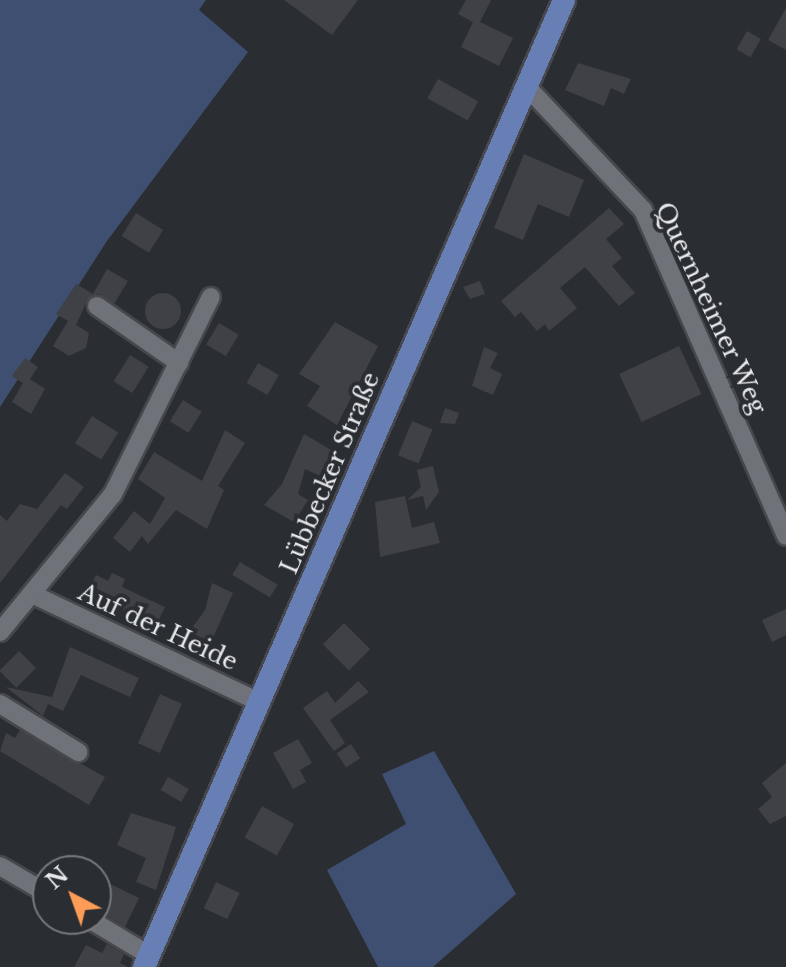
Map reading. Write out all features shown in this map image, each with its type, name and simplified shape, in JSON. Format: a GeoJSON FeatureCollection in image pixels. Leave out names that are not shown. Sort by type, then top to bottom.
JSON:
{"type":"FeatureCollection","features":[{"type":"Feature","properties":{"kind":"main road","name":"Lübbecker Straße"},"geometry":{"type":"LineString","coordinates":[[146,961],[564,0]]}},
{"type":"Feature","properties":{"kind":"street","name":"Quernheimer Weg"},"geometry":{"type":"LineString","coordinates":[[527,87],[643,210],[786,536]]}},
{"type":"Feature","properties":{"kind":"street","name":"Auf der Heide"},"geometry":{"type":"LineString","coordinates":[[0,632],[36,596],[113,494],[211,297]]}},
{"type":"Feature","properties":{"kind":"street"},"geometry":{"type":"LineString","coordinates":[[97,306],[179,363]]}},
{"type":"Feature","properties":{"kind":"street","name":"Auf der Heide"},"geometry":{"type":"LineString","coordinates":[[36,596],[259,702]]}},
{"type":"Feature","properties":{"kind":"street"},"geometry":{"type":"LineString","coordinates":[[0,704],[78,752]]}},
{"type":"Feature","properties":{"kind":"street"},"geometry":{"type":"LineString","coordinates":[[0,866],[32,885]]}},
{"type":"Feature","properties":{"kind":"street"},"geometry":{"type":"LineString","coordinates":[[111,935],[146,961]]}},
{"type":"Feature","properties":{"kind":"shaded area"},"geometry":{"type":"Polygon","coordinates":[[[0,0],[206,0],[199,10],[248,52],[107,241],[0,407],[0,0]]]}},
{"type":"Feature","properties":{"kind":"shaded area"},"geometry":{"type":"Polygon","coordinates":[[[434,751],[516,894],[433,967],[378,967],[327,870],[406,824],[382,774],[434,751]]]}},
{"type":"Feature","properties":{"kind":"building"},"geometry":{"type":"Polygon","coordinates":[[[284,0],[358,0],[332,35],[284,0]]]}},
{"type":"Feature","properties":{"kind":"building"},"geometry":{"type":"Polygon","coordinates":[[[466,0],[491,0],[480,22],[513,38],[499,66],[461,47],[473,22],[458,14],[466,0]]]}},
{"type":"Feature","properties":{"kind":"building"},"geometry":{"type":"Polygon","coordinates":[[[786,8],[786,50],[768,40],[786,8]]]}},
{"type":"Feature","properties":{"kind":"building"},"geometry":{"type":"Polygon","coordinates":[[[747,31],[761,39],[750,57],[736,49],[747,31]]]}},
{"type":"Feature","properties":{"kind":"building"},"geometry":{"type":"Polygon","coordinates":[[[578,63],[631,79],[624,94],[611,88],[604,106],[565,90],[578,63]]]}},
{"type":"Feature","properties":{"kind":"building"},"geometry":{"type":"Polygon","coordinates":[[[438,79],[478,101],[468,121],[427,98],[438,79]]]}},
{"type":"Feature","properties":{"kind":"building"},"geometry":{"type":"Polygon","coordinates":[[[524,154],[584,180],[569,217],[538,204],[523,240],[494,228],[524,154]]]}},
{"type":"Feature","properties":{"kind":"building"},"geometry":{"type":"Polygon","coordinates":[[[609,208],[624,224],[606,239],[622,258],[612,266],[635,293],[619,306],[585,267],[560,288],[577,308],[549,331],[545,324],[537,331],[521,312],[515,317],[501,301],[609,208]]]}},
{"type":"Feature","properties":{"kind":"building"},"geometry":{"type":"Polygon","coordinates":[[[136,213],[163,230],[149,253],[122,236],[136,213]]]}},
{"type":"Feature","properties":{"kind":"building"},"geometry":{"type":"Polygon","coordinates":[[[107,269],[128,281],[114,304],[99,294],[88,299],[76,325],[89,333],[86,348],[69,356],[53,346],[68,321],[56,314],[76,284],[93,294],[107,269]]]}},
{"type":"Feature","properties":{"kind":"building"},"geometry":{"type":"Polygon","coordinates":[[[480,281],[485,294],[470,299],[463,287],[480,281]]]}},
{"type":"Feature","properties":{"kind":"building"},"geometry":{"type":"Polygon","coordinates":[[[163,293],[175,299],[181,311],[175,323],[163,329],[151,323],[145,311],[151,299],[163,293]]]}},
{"type":"Feature","properties":{"kind":"building"},"geometry":{"type":"Polygon","coordinates":[[[335,322],[378,346],[337,425],[307,406],[320,386],[299,374],[335,322]]]}},
{"type":"Feature","properties":{"kind":"building"},"geometry":{"type":"Polygon","coordinates":[[[219,323],[239,335],[226,356],[206,344],[219,323]]]}},
{"type":"Feature","properties":{"kind":"building"},"geometry":{"type":"Polygon","coordinates":[[[679,346],[701,394],[642,422],[619,374],[679,346]]]}},
{"type":"Feature","properties":{"kind":"building"},"geometry":{"type":"Polygon","coordinates":[[[484,347],[498,353],[490,368],[502,374],[493,395],[472,386],[484,347]]]}},
{"type":"Feature","properties":{"kind":"building"},"geometry":{"type":"Polygon","coordinates":[[[130,355],[149,367],[132,393],[114,381],[130,355]]]}},
{"type":"Feature","properties":{"kind":"building"},"geometry":{"type":"Polygon","coordinates":[[[25,358],[38,367],[30,379],[45,389],[31,414],[12,402],[23,383],[12,376],[25,358]]]}},
{"type":"Feature","properties":{"kind":"building"},"geometry":{"type":"Polygon","coordinates":[[[258,363],[279,375],[267,395],[246,383],[258,363]]]}},
{"type":"Feature","properties":{"kind":"building"},"geometry":{"type":"Polygon","coordinates":[[[183,400],[202,412],[188,433],[170,421],[183,400]]]}},
{"type":"Feature","properties":{"kind":"building"},"geometry":{"type":"Polygon","coordinates":[[[445,408],[459,413],[455,424],[440,423],[445,408]]]}},
{"type":"Feature","properties":{"kind":"building"},"geometry":{"type":"Polygon","coordinates":[[[92,416],[118,432],[101,460],[75,443],[92,416]]]}},
{"type":"Feature","properties":{"kind":"building"},"geometry":{"type":"Polygon","coordinates":[[[412,421],[432,429],[419,464],[398,455],[412,421]]]}},
{"type":"Feature","properties":{"kind":"building"},"geometry":{"type":"Polygon","coordinates":[[[225,430],[245,443],[218,486],[224,490],[207,529],[176,510],[148,544],[142,536],[130,552],[113,538],[134,511],[150,524],[165,498],[138,479],[154,452],[202,481],[225,430]]]}},
{"type":"Feature","properties":{"kind":"building"},"geometry":{"type":"Polygon","coordinates":[[[304,434],[338,454],[327,479],[305,469],[298,494],[308,500],[294,522],[264,505],[282,484],[304,434]]]}},
{"type":"Feature","properties":{"kind":"building"},"geometry":{"type":"Polygon","coordinates":[[[433,466],[439,492],[426,510],[423,496],[407,500],[421,487],[417,470],[433,466]]]}},
{"type":"Feature","properties":{"kind":"building"},"geometry":{"type":"Polygon","coordinates":[[[65,473],[84,487],[67,509],[61,505],[0,583],[0,515],[7,521],[20,504],[37,509],[65,473]]]}},
{"type":"Feature","properties":{"kind":"building"},"geometry":{"type":"Polygon","coordinates":[[[405,496],[412,528],[434,522],[440,543],[380,557],[375,502],[405,496]]]}},
{"type":"Feature","properties":{"kind":"building"},"geometry":{"type":"Polygon","coordinates":[[[240,562],[278,585],[270,598],[232,575],[240,562]]]}},
{"type":"Feature","properties":{"kind":"building"},"geometry":{"type":"Polygon","coordinates":[[[112,573],[125,579],[122,587],[165,607],[156,626],[87,594],[96,575],[108,581],[112,573]]]}},
{"type":"Feature","properties":{"kind":"building"},"geometry":{"type":"Polygon","coordinates":[[[212,583],[233,593],[211,642],[189,632],[205,610],[212,583]]]}},
{"type":"Feature","properties":{"kind":"building"},"geometry":{"type":"Polygon","coordinates":[[[786,609],[786,635],[772,642],[762,620],[786,609]]]}},
{"type":"Feature","properties":{"kind":"building"},"geometry":{"type":"Polygon","coordinates":[[[344,623],[370,649],[349,670],[323,644],[344,623]]]}},
{"type":"Feature","properties":{"kind":"building"},"geometry":{"type":"Polygon","coordinates":[[[70,647],[139,678],[130,697],[81,675],[63,711],[48,704],[43,716],[6,687],[52,697],[70,647]]]}},
{"type":"Feature","properties":{"kind":"building"},"geometry":{"type":"Polygon","coordinates":[[[19,651],[36,668],[16,688],[0,670],[19,651]]]}},
{"type":"Feature","properties":{"kind":"building"},"geometry":{"type":"Polygon","coordinates":[[[358,681],[369,692],[330,720],[345,743],[334,751],[303,708],[327,691],[335,703],[358,681]]]}},
{"type":"Feature","properties":{"kind":"building"},"geometry":{"type":"Polygon","coordinates":[[[160,694],[182,704],[160,753],[138,743],[160,694]]]}},
{"type":"Feature","properties":{"kind":"building"},"geometry":{"type":"Polygon","coordinates":[[[20,730],[105,777],[89,805],[0,751],[6,733],[15,738],[20,730]]]}},
{"type":"Feature","properties":{"kind":"building"},"geometry":{"type":"Polygon","coordinates":[[[298,739],[312,763],[300,770],[306,782],[293,789],[273,753],[298,739]]]}},
{"type":"Feature","properties":{"kind":"building"},"geometry":{"type":"Polygon","coordinates":[[[351,744],[360,758],[346,768],[337,753],[351,744]]]}},
{"type":"Feature","properties":{"kind":"building"},"geometry":{"type":"Polygon","coordinates":[[[786,763],[786,816],[770,824],[758,809],[772,797],[762,783],[786,763]]]}},
{"type":"Feature","properties":{"kind":"building"},"geometry":{"type":"Polygon","coordinates":[[[168,777],[189,789],[181,802],[160,790],[168,777]]]}},
{"type":"Feature","properties":{"kind":"building"},"geometry":{"type":"Polygon","coordinates":[[[262,806],[294,824],[277,855],[245,837],[262,806]]]}},
{"type":"Feature","properties":{"kind":"building"},"geometry":{"type":"Polygon","coordinates":[[[131,813],[176,827],[156,890],[136,882],[146,858],[117,845],[131,813]]]}},
{"type":"Feature","properties":{"kind":"building"},"geometry":{"type":"Polygon","coordinates":[[[216,882],[240,893],[227,919],[204,908],[216,882]]]}},
{"type":"Feature","properties":{"kind":"building"},"geometry":{"type":"Polygon","coordinates":[[[112,885],[139,898],[125,927],[112,919],[112,885]]]}},
{"type":"Feature","properties":{"kind":"building"},"geometry":{"type":"Polygon","coordinates":[[[107,944],[124,954],[120,963],[128,967],[74,967],[86,945],[102,953],[107,944]]]}}]}
